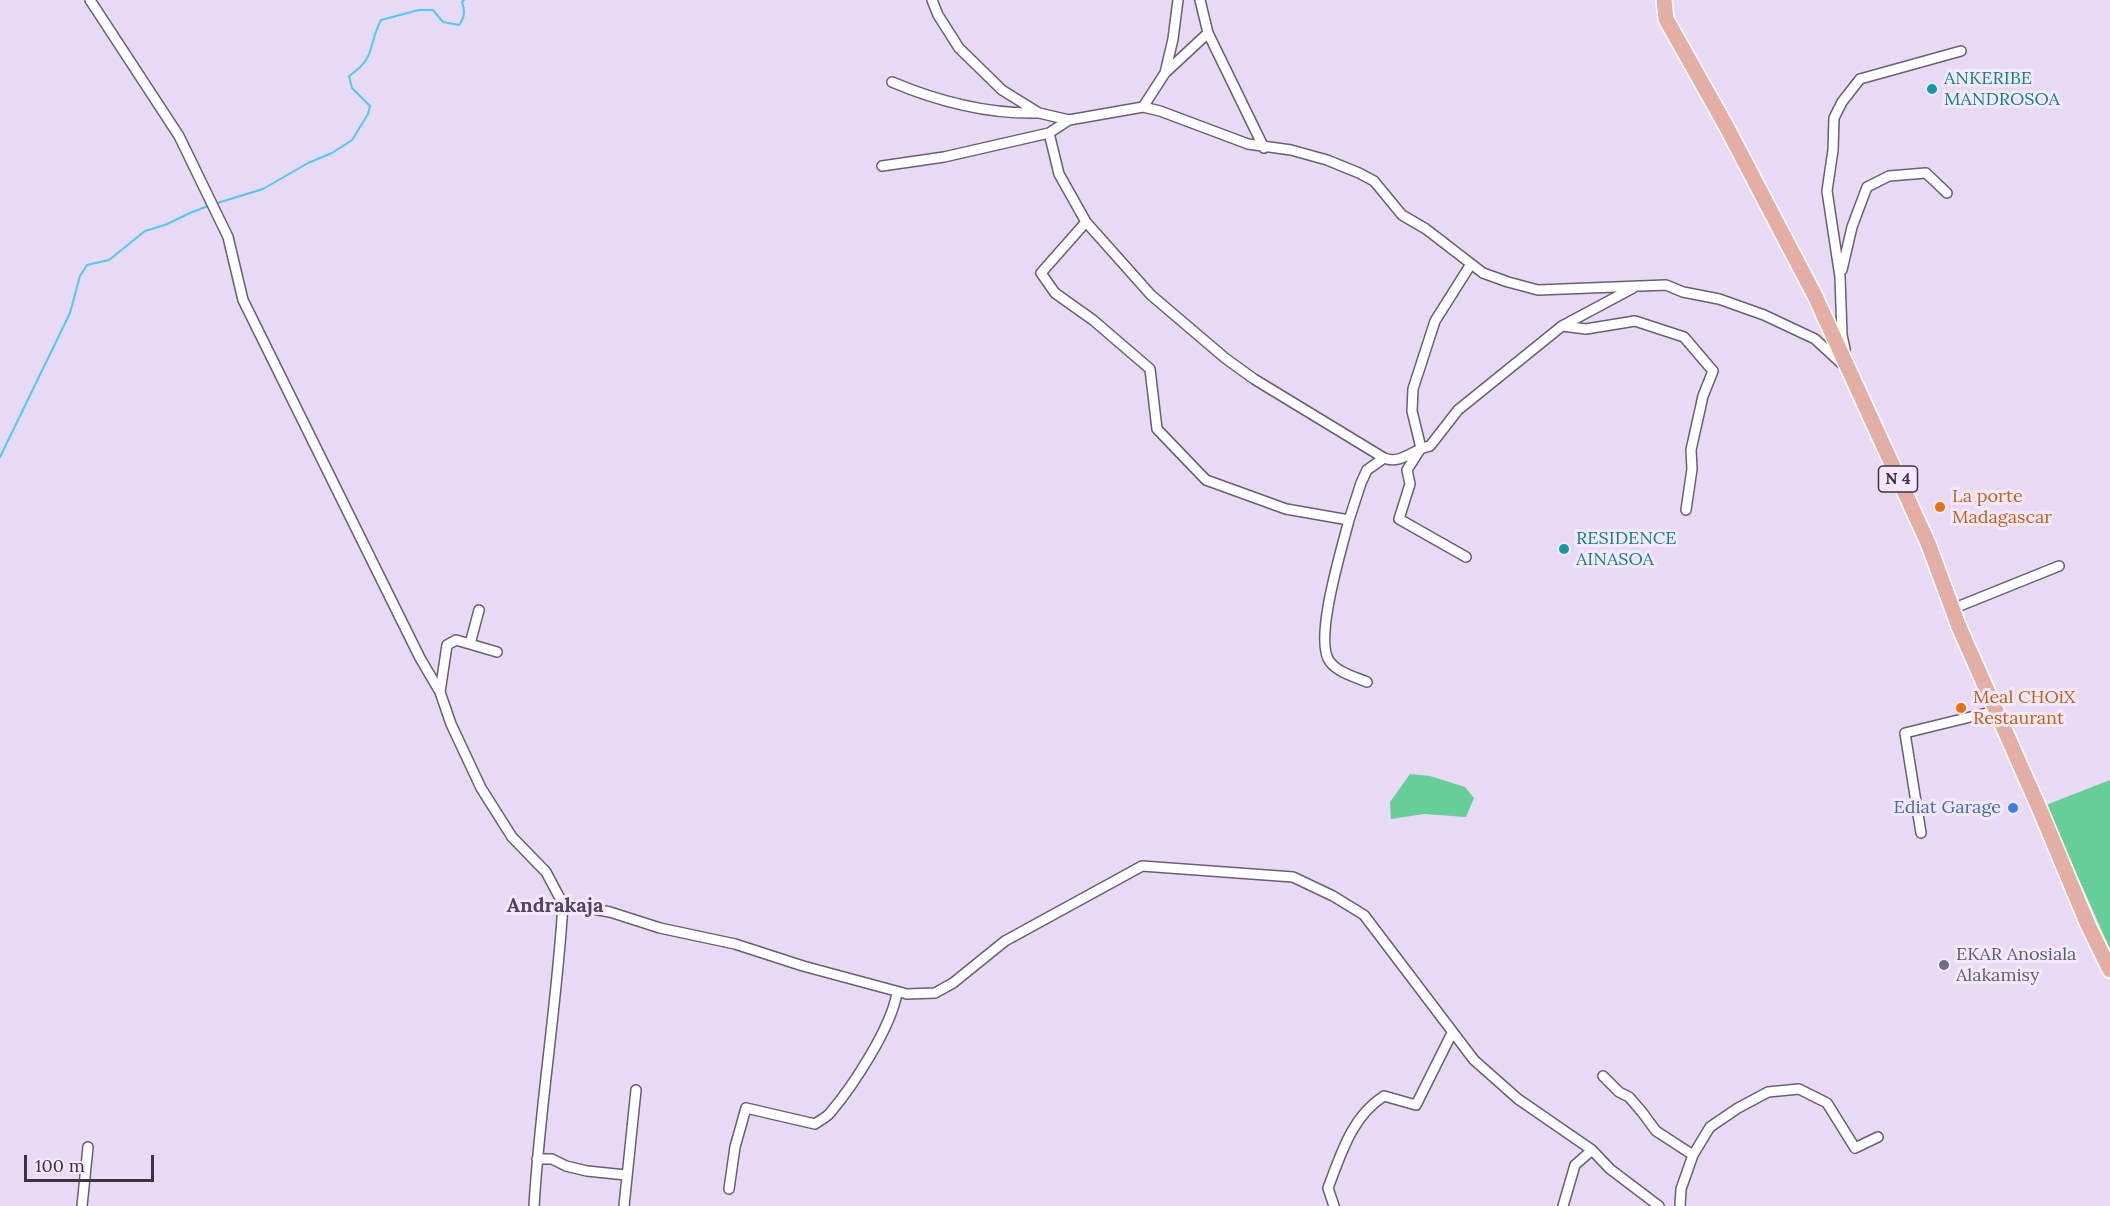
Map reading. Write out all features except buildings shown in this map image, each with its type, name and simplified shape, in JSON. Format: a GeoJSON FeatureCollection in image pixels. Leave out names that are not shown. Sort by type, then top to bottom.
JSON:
{"type":"FeatureCollection","features":[{"type":"Feature","properties":{"kind":"main road","name":"N 4"},"geometry":{"type":"LineString","coordinates":[[1664,0],[1666,19],[1725,124],[1815,296],[1928,543],[1952,609],[1995,711],[2040,810],[2088,925],[2110,970]]}},
{"type":"Feature","properties":{"kind":"street"},"geometry":{"type":"LineString","coordinates":[[90,0],[179,136],[228,237],[243,300],[420,657],[440,692],[451,724],[480,788],[512,837],[546,872],[563,903],[534,1206]]}},
{"type":"Feature","properties":{"kind":"street"},"geometry":{"type":"LineString","coordinates":[[932,0],[938,15],[959,48],[1002,90],[1039,113]]}},
{"type":"Feature","properties":{"kind":"street"},"geometry":{"type":"LineString","coordinates":[[1165,73],[1178,0]]}},
{"type":"Feature","properties":{"kind":"street"},"geometry":{"type":"LineString","coordinates":[[1200,0],[1208,33],[1264,148]]}},
{"type":"Feature","properties":{"kind":"street"},"geometry":{"type":"LineString","coordinates":[[1143,107],[1165,73],[1208,33]]}},
{"type":"Feature","properties":{"kind":"street"},"geometry":{"type":"LineString","coordinates":[[1848,369],[1842,335],[1840,277],[1827,191],[1833,150],[1834,118],[1842,102],[1860,79],[1961,51]]}},
{"type":"Feature","properties":{"kind":"street"},"geometry":{"type":"LineString","coordinates":[[892,82],[916,92],[971,107],[1039,113],[1069,120]]}},
{"type":"Feature","properties":{"kind":"street"},"geometry":{"type":"LineString","coordinates":[[882,166],[944,157],[1049,133],[1069,120],[1143,107],[1160,111],[1248,144],[1291,150],[1327,160],[1359,173],[1374,182],[1402,215],[1426,229],[1484,273],[1538,290],[1666,285],[1683,292],[1719,299],[1764,315],[1815,339],[1848,369]]}},
{"type":"Feature","properties":{"kind":"street"},"geometry":{"type":"LineString","coordinates":[[1049,133],[1059,174],[1086,222],[1151,295],[1225,358],[1254,379],[1392,461],[1430,446],[1458,410],[1562,326],[1635,286]]}},
{"type":"Feature","properties":{"kind":"street"},"geometry":{"type":"LineString","coordinates":[[1840,277],[1852,226],[1867,187],[1889,176],[1926,173],[1947,194]]}},
{"type":"Feature","properties":{"kind":"street"},"geometry":{"type":"LineString","coordinates":[[1086,222],[1041,273],[1055,293],[1093,320],[1150,369],[1157,429],[1206,480],[1286,509],[1349,520]]}},
{"type":"Feature","properties":{"kind":"street"},"geometry":{"type":"LineString","coordinates":[[1466,557],[1399,519],[1410,484],[1407,470],[1421,448],[1412,411],[1413,389],[1436,321],[1471,264]]}},
{"type":"Feature","properties":{"kind":"street"},"geometry":{"type":"LineString","coordinates":[[1562,326],[1586,329],[1635,321],[1684,337],[1713,371],[1703,396],[1691,450],[1692,469],[1686,510]]}},
{"type":"Feature","properties":{"kind":"street"},"geometry":{"type":"LineString","coordinates":[[1367,682],[1338,670],[1328,661],[1324,646],[1324,629],[1349,520],[1360,483],[1367,470],[1384,458]]}},
{"type":"Feature","properties":{"kind":"street"},"geometry":{"type":"LineString","coordinates":[[1952,609],[2059,566]]}},
{"type":"Feature","properties":{"kind":"street"},"geometry":{"type":"LineString","coordinates":[[470,644],[479,610]]}},
{"type":"Feature","properties":{"kind":"street"},"geometry":{"type":"LineString","coordinates":[[440,692],[447,645],[456,640],[498,652]]}},
{"type":"Feature","properties":{"kind":"street"},"geometry":{"type":"LineString","coordinates":[[1921,833],[1905,733],[1995,711]]}},
{"type":"Feature","properties":{"kind":"street"},"geometry":{"type":"LineString","coordinates":[[563,903],[610,912],[660,928],[735,944],[897,993],[934,993],[953,983],[1005,941],[1142,866],[1293,878],[1333,896],[1364,915],[1474,1060],[1518,1099],[1592,1150],[1610,1169],[1659,1206]]}},
{"type":"Feature","properties":{"kind":"street"},"geometry":{"type":"LineString","coordinates":[[729,1189],[735,1147],[746,1108],[815,1124],[828,1115],[864,1065],[894,1008],[897,993]]}},
{"type":"Feature","properties":{"kind":"street"},"geometry":{"type":"LineString","coordinates":[[1334,1206],[1328,1188],[1341,1154],[1359,1118],[1374,1102],[1384,1096],[1416,1105],[1452,1033]]}},
{"type":"Feature","properties":{"kind":"street"},"geometry":{"type":"LineString","coordinates":[[1603,1076],[1619,1092],[1629,1097],[1656,1131],[1693,1155]]}},
{"type":"Feature","properties":{"kind":"street"},"geometry":{"type":"LineString","coordinates":[[1680,1206],[1681,1189],[1693,1155],[1710,1126],[1768,1092],[1799,1089],[1827,1103],[1855,1148],[1878,1137]]}},
{"type":"Feature","properties":{"kind":"street"},"geometry":{"type":"LineString","coordinates":[[624,1206],[636,1090]]}},
{"type":"Feature","properties":{"kind":"street"},"geometry":{"type":"LineString","coordinates":[[82,1206],[88,1147]]}},
{"type":"Feature","properties":{"kind":"street"},"geometry":{"type":"LineString","coordinates":[[1563,1206],[1575,1165],[1592,1150]]}},
{"type":"Feature","properties":{"kind":"street"},"geometry":{"type":"LineString","coordinates":[[537,1159],[552,1159],[566,1166],[587,1171],[626,1175]]}},
{"type":"Feature","properties":{"kind":"green space"},"geometry":{"type":"Polygon","coordinates":[[[1410,774],[1430,776],[1465,787],[1474,798],[1466,817],[1424,814],[1391,819],[1390,802],[1410,774]]]}},
{"type":"Feature","properties":{"kind":"green space"},"geometry":{"type":"Polygon","coordinates":[[[2110,780],[2110,949],[2046,805],[2110,780]]]}},
{"type":"Feature","properties":{"kind":"waterway"},"geometry":{"type":"LineString","coordinates":[[214,204],[263,189],[352,140],[368,114],[370,106],[352,88],[349,76],[368,57],[381,20],[419,10],[433,10],[443,22],[459,25],[463,17],[462,2],[464,0]]}},
{"type":"Feature","properties":{"kind":"waterway"},"geometry":{"type":"LineString","coordinates":[[0,457],[70,313],[80,276],[87,265],[109,260],[145,231],[208,206]]}},
{"type":"Feature","properties":{"kind":"place","name":"ANKERIBE MANDROSOA"},"geometry":{"type":"Point","coordinates":[1932,89]}},
{"type":"Feature","properties":{"kind":"place","name":"La porte Madagascar"},"geometry":{"type":"Point","coordinates":[1940,507]}},
{"type":"Feature","properties":{"kind":"place","name":"RESIDENCE AINASOA"},"geometry":{"type":"Point","coordinates":[1564,549]}},
{"type":"Feature","properties":{"kind":"place","name":"Meal CHOiX Restaurant"},"geometry":{"type":"Point","coordinates":[1961,708]}},
{"type":"Feature","properties":{"kind":"place","name":"Ediat Garage"},"geometry":{"type":"Point","coordinates":[2013,808]}},
{"type":"Feature","properties":{"kind":"place","name":"EKAR Anosiala Alakamisy"},"geometry":{"type":"Point","coordinates":[1944,965]}},
{"type":"Feature","properties":{"kind":"district","name":"Andrakaja"},"geometry":{"type":"Point","coordinates":[555,906]}}]}
